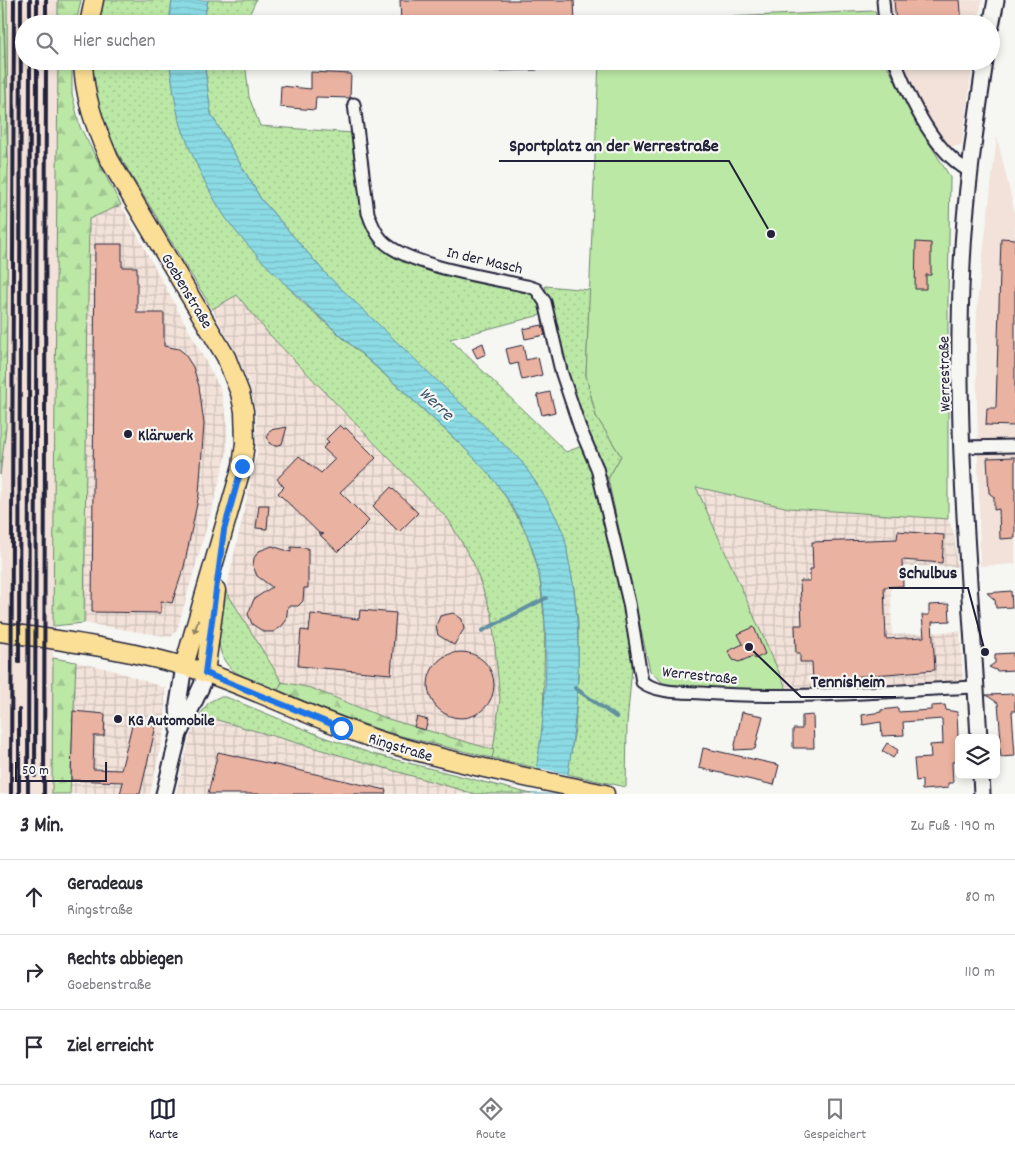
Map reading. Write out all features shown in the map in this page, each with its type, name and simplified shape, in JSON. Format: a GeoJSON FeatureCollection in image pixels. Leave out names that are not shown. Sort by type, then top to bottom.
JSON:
{"type":"FeatureCollection","features":[{"type":"Feature","properties":{"kind":"main road"},"geometry":{"type":"LineString","coordinates":[[91,15],[94,0]]}},
{"type":"Feature","properties":{"kind":"main road"},"geometry":{"type":"LineString","coordinates":[[993,15],[996,0]]}},
{"type":"Feature","properties":{"kind":"main road","name":"Goebenstraße"},"geometry":{"type":"LineString","coordinates":[[84,70],[88,107],[110,159],[226,357],[240,393],[244,411],[242,466],[184,666],[178,704],[179,734]]}},
{"type":"Feature","properties":{"kind":"main road","name":"Werrestraße"},"geometry":{"type":"LineString","coordinates":[[979,734],[962,447],[960,381],[962,264],[970,172],[984,70]]}},
{"type":"Feature","properties":{"kind":"main road","name":"Goebenstraße"},"geometry":{"type":"LineString","coordinates":[[164,794],[179,734],[199,692],[205,673],[224,530]]}},
{"type":"Feature","properties":{"kind":"main road","name":"Ringstraße"},"geometry":{"type":"LineString","coordinates":[[0,632],[87,644],[184,666],[341,728],[435,756],[605,794]]}},
{"type":"Feature","properties":{"kind":"main road"},"geometry":{"type":"LineString","coordinates":[[981,779],[982,794]]}},
{"type":"Feature","properties":{"kind":"street"},"geometry":{"type":"LineString","coordinates":[[883,0],[884,15]]}},
{"type":"Feature","properties":{"kind":"street"},"geometry":{"type":"LineString","coordinates":[[898,70],[913,102],[943,150],[958,166],[970,172]]}},
{"type":"Feature","properties":{"kind":"street","name":"In der Masch"},"geometry":{"type":"LineString","coordinates":[[354,104],[363,184],[373,228],[383,241],[407,255],[428,263],[527,286],[540,294],[544,302],[561,371],[580,428],[597,468]]}},
{"type":"Feature","properties":{"kind":"street"},"geometry":{"type":"LineString","coordinates":[[962,447],[1015,446]]}},
{"type":"Feature","properties":{"kind":"street","name":"Werrestraße"},"geometry":{"type":"LineString","coordinates":[[597,468],[628,603],[639,674],[642,682],[647,686],[678,691],[773,696],[976,687]]}},
{"type":"Feature","properties":{"kind":"shaded area"},"geometry":{"type":"Polygon","coordinates":[[[7,0],[58,0],[58,15],[15,15],[15,70],[58,70],[52,794],[0,794],[0,475],[6,427],[7,0]]]}},
{"type":"Feature","properties":{"kind":"shaded area"},"geometry":{"type":"Polygon","coordinates":[[[888,0],[982,0],[980,15],[890,15],[888,0]]]}},
{"type":"Feature","properties":{"kind":"shaded area"},"geometry":{"type":"Polygon","coordinates":[[[903,70],[972,70],[962,145],[948,147],[940,138],[913,96],[903,70]]]}},
{"type":"Feature","properties":{"kind":"shaded area"},"geometry":{"type":"Polygon","coordinates":[[[997,137],[1015,214],[1015,564],[980,566],[976,336],[978,296],[997,137]]]}},
{"type":"Feature","properties":{"kind":"shaded area","name":"Klärwerk"},"geometry":{"type":"Polygon","coordinates":[[[121,205],[220,388],[227,419],[227,452],[217,491],[177,630],[171,637],[84,623],[89,219],[121,205]]]}},
{"type":"Feature","properties":{"kind":"shaded area"},"geometry":{"type":"Polygon","coordinates":[[[237,295],[268,333],[448,519],[473,562],[492,615],[500,699],[494,750],[385,718],[311,688],[282,682],[226,591],[257,453],[256,412],[249,383],[235,351],[212,309],[237,295]]]}},
{"type":"Feature","properties":{"kind":"shaded area"},"geometry":{"type":"Polygon","coordinates":[[[695,486],[789,508],[948,519],[954,534],[957,567],[890,566],[892,635],[960,631],[963,682],[787,690],[695,486]]]}},
{"type":"Feature","properties":{"kind":"shaded area"},"geometry":{"type":"Polygon","coordinates":[[[76,662],[109,669],[165,688],[165,728],[150,794],[70,794],[76,662]]]}},
{"type":"Feature","properties":{"kind":"shaded area"},"geometry":{"type":"Polygon","coordinates":[[[200,715],[477,794],[176,794],[190,736],[200,715]]]}},
{"type":"Feature","properties":{"kind":"green space"},"geometry":{"type":"Polygon","coordinates":[[[0,0],[3,0],[8,167],[6,427],[0,475],[0,0]]]}},
{"type":"Feature","properties":{"kind":"green space"},"geometry":{"type":"Polygon","coordinates":[[[3,0],[7,0],[8,167],[4,9],[3,0]]]}},
{"type":"Feature","properties":{"kind":"green space"},"geometry":{"type":"Polygon","coordinates":[[[58,0],[81,0],[78,15],[58,15],[58,0]]]}},
{"type":"Feature","properties":{"kind":"green space"},"geometry":{"type":"Polygon","coordinates":[[[102,0],[172,0],[170,15],[99,15],[102,0]]]}},
{"type":"Feature","properties":{"kind":"green space"},"geometry":{"type":"Polygon","coordinates":[[[208,0],[256,0],[249,15],[205,15],[208,0]]]}},
{"type":"Feature","properties":{"kind":"green space"},"geometry":{"type":"Polygon","coordinates":[[[875,11],[876,15],[774,15],[875,11]]]}},
{"type":"Feature","properties":{"kind":"green space"},"geometry":{"type":"Polygon","coordinates":[[[58,70],[72,70],[72,94],[80,127],[121,205],[89,219],[84,623],[53,626],[58,70]]]}},
{"type":"Feature","properties":{"kind":"green space"},"geometry":{"type":"Polygon","coordinates":[[[93,70],[171,70],[179,119],[237,232],[301,301],[404,392],[488,470],[507,499],[528,536],[539,573],[545,624],[543,727],[537,768],[492,758],[500,699],[492,615],[473,562],[448,519],[268,333],[237,295],[212,309],[121,158],[104,122],[94,82],[93,70]]]}},
{"type":"Feature","properties":{"kind":"green space"},"geometry":{"type":"Polygon","coordinates":[[[205,70],[246,70],[249,97],[260,126],[353,133],[361,198],[396,253],[537,294],[544,314],[450,339],[566,452],[582,446],[598,486],[623,594],[633,656],[627,724],[626,787],[567,774],[575,729],[578,678],[578,622],[563,532],[327,275],[261,199],[211,114],[205,70]]]}},
{"type":"Feature","properties":{"kind":"green space"},"geometry":{"type":"Polygon","coordinates":[[[599,70],[890,70],[911,113],[950,177],[948,519],[789,508],[696,487],[787,690],[747,691],[664,684],[650,671],[608,479],[621,456],[596,416],[586,375],[599,70]]]}},
{"type":"Feature","properties":{"kind":"green space"},"geometry":{"type":"Polygon","coordinates":[[[545,286],[590,290],[586,375],[596,416],[621,456],[608,479],[588,441],[565,373],[545,286]]]}},
{"type":"Feature","properties":{"kind":"green space"},"geometry":{"type":"Polygon","coordinates":[[[226,591],[282,682],[278,690],[232,670],[221,653],[219,640],[220,606],[226,591]]]}},
{"type":"Feature","properties":{"kind":"green space"},"geometry":{"type":"Polygon","coordinates":[[[53,658],[76,662],[70,794],[52,794],[53,658]]]}},
{"type":"Feature","properties":{"kind":"green space"},"geometry":{"type":"Polygon","coordinates":[[[282,682],[311,688],[385,718],[494,750],[492,758],[389,733],[333,713],[278,690],[282,682]]]}},
{"type":"Feature","properties":{"kind":"green space"},"geometry":{"type":"Polygon","coordinates":[[[219,697],[226,697],[326,738],[373,754],[531,794],[475,794],[200,715],[209,702],[219,697]]]}},
{"type":"Feature","properties":{"kind":"water"},"geometry":{"type":"Polygon","coordinates":[[[172,0],[208,0],[205,15],[170,15],[172,0]]]}},
{"type":"Feature","properties":{"kind":"water","name":"Werre"},"geometry":{"type":"Polygon","coordinates":[[[170,70],[205,70],[211,114],[261,199],[327,275],[521,461],[553,512],[564,534],[566,543],[575,595],[577,624],[578,680],[576,709],[565,794],[531,794],[537,766],[544,699],[545,627],[542,593],[536,562],[518,516],[496,483],[471,455],[307,305],[260,259],[238,234],[220,209],[204,180],[180,122],[170,70]]]}},
{"type":"Feature","properties":{"kind":"pier"},"geometry":{"type":"Polygon","coordinates":[[[535,767],[570,775],[567,794],[529,793],[535,767]]]}},
{"type":"Feature","properties":{"kind":"building"},"geometry":{"type":"Polygon","coordinates":[[[400,0],[574,0],[575,15],[401,15],[400,0]]]}},
{"type":"Feature","properties":{"kind":"building"},"geometry":{"type":"Polygon","coordinates":[[[894,0],[960,0],[961,15],[895,15],[894,0]]]}},
{"type":"Feature","properties":{"kind":"building"},"geometry":{"type":"Polygon","coordinates":[[[495,70],[537,70],[495,71],[495,70]]]}},
{"type":"Feature","properties":{"kind":"building"},"geometry":{"type":"Polygon","coordinates":[[[311,72],[351,74],[350,98],[316,97],[315,110],[280,107],[281,86],[311,89],[311,72]]]}},
{"type":"Feature","properties":{"kind":"building"},"geometry":{"type":"Polygon","coordinates":[[[1001,238],[1015,239],[1015,426],[986,425],[987,408],[996,408],[1001,238]]]}},
{"type":"Feature","properties":{"kind":"building"},"geometry":{"type":"Polygon","coordinates":[[[916,242],[931,243],[931,275],[926,275],[926,289],[915,289],[916,242]]]}},
{"type":"Feature","properties":{"kind":"building","name":"Klärwerk"},"geometry":{"type":"Polygon","coordinates":[[[95,244],[122,244],[122,267],[137,267],[137,313],[164,313],[164,346],[179,349],[184,353],[193,367],[199,386],[204,424],[199,494],[184,567],[172,603],[161,601],[161,613],[92,612],[95,244]]]}},
{"type":"Feature","properties":{"kind":"building"},"geometry":{"type":"Polygon","coordinates":[[[542,325],[545,335],[525,339],[523,329],[542,325]]]}},
{"type":"Feature","properties":{"kind":"building"},"geometry":{"type":"Polygon","coordinates":[[[483,343],[486,354],[477,358],[472,348],[483,343]]]}},
{"type":"Feature","properties":{"kind":"building"},"geometry":{"type":"Polygon","coordinates":[[[523,345],[526,360],[538,357],[542,375],[522,380],[518,363],[510,365],[506,349],[523,345]]]}},
{"type":"Feature","properties":{"kind":"building"},"geometry":{"type":"Polygon","coordinates":[[[550,392],[555,412],[542,415],[537,395],[550,392]]]}},
{"type":"Feature","properties":{"kind":"building"},"geometry":{"type":"Polygon","coordinates":[[[340,425],[344,429],[346,428],[376,458],[340,492],[369,521],[338,552],[320,535],[324,534],[319,533],[278,493],[284,487],[277,479],[299,456],[321,473],[335,459],[323,448],[329,442],[326,439],[340,425]]]}},
{"type":"Feature","properties":{"kind":"building"},"geometry":{"type":"Polygon","coordinates":[[[287,427],[282,444],[275,446],[269,443],[267,436],[270,430],[287,427]]]}},
{"type":"Feature","properties":{"kind":"building"},"geometry":{"type":"Polygon","coordinates":[[[1015,457],[1015,538],[1000,539],[999,509],[994,510],[994,497],[989,493],[987,458],[1015,457]]]}},
{"type":"Feature","properties":{"kind":"building"},"geometry":{"type":"Polygon","coordinates":[[[391,487],[418,513],[399,532],[373,506],[391,487]]]}},
{"type":"Feature","properties":{"kind":"building"},"geometry":{"type":"Polygon","coordinates":[[[259,505],[269,505],[267,529],[256,528],[259,505]]]}},
{"type":"Feature","properties":{"kind":"building"},"geometry":{"type":"Polygon","coordinates":[[[898,531],[944,535],[942,563],[902,560],[903,586],[884,587],[886,639],[924,637],[922,615],[929,615],[929,605],[949,604],[950,621],[932,622],[935,670],[813,680],[812,662],[800,662],[800,653],[796,653],[795,625],[802,625],[800,581],[810,581],[810,569],[813,569],[812,542],[897,539],[898,531]]]}},
{"type":"Feature","properties":{"kind":"building"},"geometry":{"type":"Polygon","coordinates":[[[272,546],[291,552],[291,547],[308,548],[308,588],[304,588],[303,601],[298,606],[288,606],[286,621],[281,627],[273,632],[264,632],[252,624],[248,614],[254,599],[272,587],[257,576],[253,566],[254,558],[259,551],[272,546]]]}},
{"type":"Feature","properties":{"kind":"building"},"geometry":{"type":"Polygon","coordinates":[[[1011,591],[1012,607],[996,608],[995,600],[987,593],[1011,591]]]}},
{"type":"Feature","properties":{"kind":"building"},"geometry":{"type":"Polygon","coordinates":[[[360,610],[396,613],[391,674],[298,666],[301,630],[309,631],[311,614],[359,619],[360,610]]]}},
{"type":"Feature","properties":{"kind":"building"},"geometry":{"type":"Polygon","coordinates":[[[453,613],[462,619],[464,629],[454,645],[438,635],[436,626],[440,616],[453,613]]]}},
{"type":"Feature","properties":{"kind":"building"},"geometry":{"type":"Polygon","coordinates":[[[754,627],[765,654],[755,659],[753,656],[739,662],[733,660],[728,651],[743,644],[738,634],[754,627]]]}},
{"type":"Feature","properties":{"kind":"building"},"geometry":{"type":"Polygon","coordinates":[[[454,652],[468,652],[480,657],[489,666],[494,678],[492,698],[485,709],[468,718],[454,718],[442,713],[433,704],[428,692],[428,678],[433,666],[442,657],[454,652]]]}},
{"type":"Feature","properties":{"kind":"building"},"geometry":{"type":"Polygon","coordinates":[[[1013,653],[1014,670],[998,671],[989,667],[995,663],[995,654],[1013,653]]]}},
{"type":"Feature","properties":{"kind":"building"},"geometry":{"type":"Polygon","coordinates":[[[1015,694],[1015,711],[1012,711],[1015,756],[1001,757],[998,703],[986,695],[1015,694]]]}},
{"type":"Feature","properties":{"kind":"building"},"geometry":{"type":"Polygon","coordinates":[[[945,705],[946,710],[957,712],[958,734],[955,734],[955,762],[952,762],[953,783],[948,783],[948,788],[922,790],[922,780],[916,781],[914,759],[931,758],[930,745],[943,744],[942,719],[903,722],[904,735],[882,736],[881,722],[863,725],[862,715],[898,708],[898,712],[931,710],[931,706],[945,705]]]}},
{"type":"Feature","properties":{"kind":"building"},"geometry":{"type":"Polygon","coordinates":[[[73,711],[105,714],[104,736],[94,736],[93,769],[121,770],[133,721],[156,726],[140,794],[120,794],[123,782],[71,780],[73,711]]]}},
{"type":"Feature","properties":{"kind":"building"},"geometry":{"type":"Polygon","coordinates":[[[742,712],[763,716],[755,749],[734,750],[742,712]]]}},
{"type":"Feature","properties":{"kind":"building"},"geometry":{"type":"Polygon","coordinates":[[[813,715],[814,748],[793,748],[793,729],[802,729],[802,716],[813,715]]]}},
{"type":"Feature","properties":{"kind":"building"},"geometry":{"type":"Polygon","coordinates":[[[417,717],[428,720],[425,730],[414,727],[417,717]]]}},
{"type":"Feature","properties":{"kind":"building"},"geometry":{"type":"Polygon","coordinates":[[[887,743],[898,750],[893,758],[882,751],[887,743]]]}},
{"type":"Feature","properties":{"kind":"building"},"geometry":{"type":"Polygon","coordinates":[[[703,748],[779,765],[774,785],[699,768],[703,748]]]}},
{"type":"Feature","properties":{"kind":"building"},"geometry":{"type":"Polygon","coordinates":[[[218,752],[386,790],[385,794],[208,794],[218,752]]]}},
{"type":"Feature","properties":{"kind":"waterway"},"geometry":{"type":"LineString","coordinates":[[482,631],[546,598]]}},
{"type":"Feature","properties":{"kind":"waterway"},"geometry":{"type":"LineString","coordinates":[[575,688],[616,717]]}},
{"type":"Feature","properties":{"kind":"railway"},"geometry":{"type":"LineString","coordinates":[[11,794],[14,0]]}},
{"type":"Feature","properties":{"kind":"railway"},"geometry":{"type":"LineString","coordinates":[[21,0],[21,15]]}},
{"type":"Feature","properties":{"kind":"railway"},"geometry":{"type":"LineString","coordinates":[[30,0],[30,15]]}},
{"type":"Feature","properties":{"kind":"railway"},"geometry":{"type":"LineString","coordinates":[[37,0],[37,15]]}},
{"type":"Feature","properties":{"kind":"railway"},"geometry":{"type":"LineString","coordinates":[[46,0],[46,15]]}},
{"type":"Feature","properties":{"kind":"railway"},"geometry":{"type":"LineString","coordinates":[[19,662],[21,70]]}},
{"type":"Feature","properties":{"kind":"railway"},"geometry":{"type":"LineString","coordinates":[[28,794],[30,70]]}},
{"type":"Feature","properties":{"kind":"railway"},"geometry":{"type":"LineString","coordinates":[[35,776],[37,70]]}},
{"type":"Feature","properties":{"kind":"railway"},"geometry":{"type":"LineString","coordinates":[[44,794],[46,70]]}},
{"type":"Feature","properties":{"kind":"railway"},"geometry":{"type":"LineString","coordinates":[[19,710],[19,794]]}},
{"type":"Feature","properties":{"kind":"place","name":"Sportplatz an der Werrestraße"},"geometry":{"type":"Point","coordinates":[771,234]}},
{"type":"Feature","properties":{"kind":"place","name":"Klärwerk"},"geometry":{"type":"Point","coordinates":[128,434]}},
{"type":"Feature","properties":{"kind":"place","name":"Tennisheim"},"geometry":{"type":"Point","coordinates":[749,647]}},
{"type":"Feature","properties":{"kind":"place","name":"Schulbus"},"geometry":{"type":"Point","coordinates":[985,652]}},
{"type":"Feature","properties":{"kind":"place","name":"KG Automobile"},"geometry":{"type":"Point","coordinates":[118,719]}},
{"type":"Feature","properties":{"kind":"route"},"geometry":{"type":"LineString","coordinates":[[242,466],[224,530],[205,673],[341,728]]}}]}
